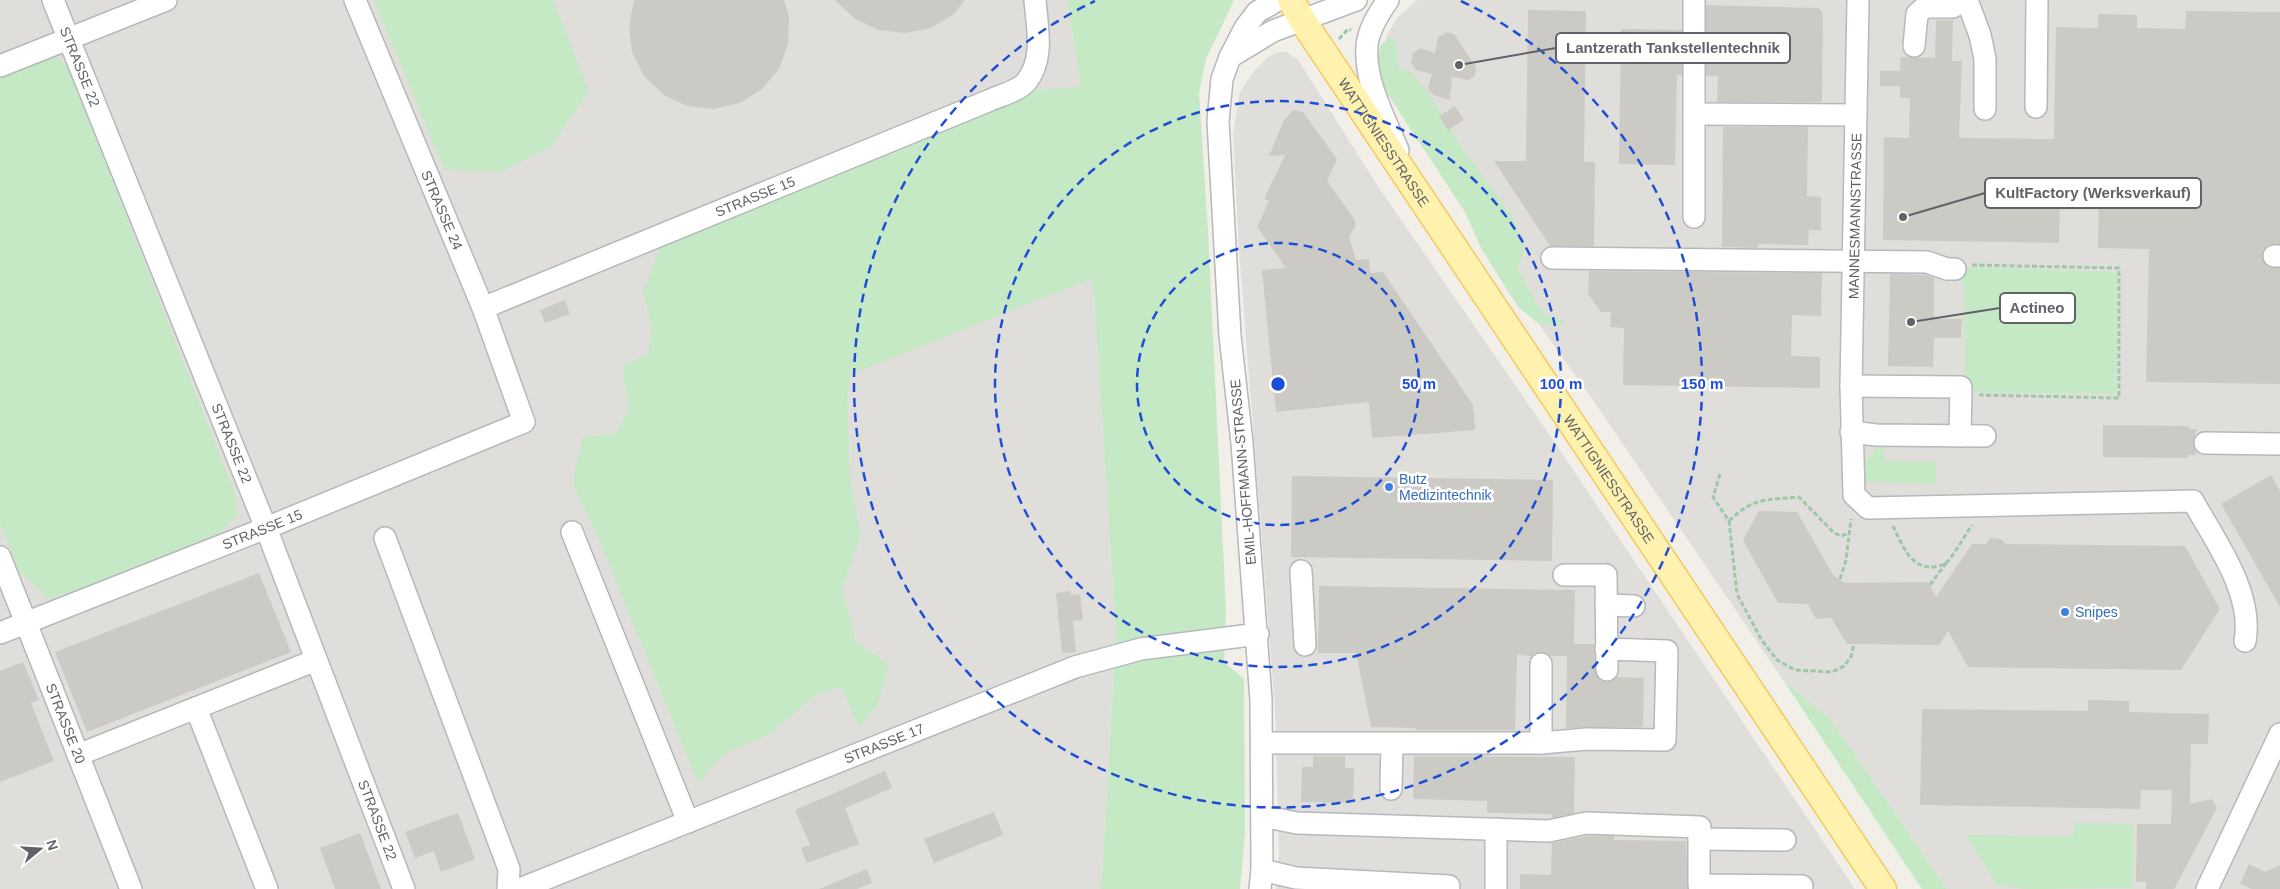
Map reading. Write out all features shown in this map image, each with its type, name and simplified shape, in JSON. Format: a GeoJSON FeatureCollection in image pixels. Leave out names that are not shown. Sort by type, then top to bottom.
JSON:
{"type":"FeatureCollection","features":[{"type":"Feature","properties":{"kind":"main road","name":"WATTIGNIESSTRASSE"},"geometry":{"type":"LineString","coordinates":[[1297,10],[1321,49],[1883,889]]}},
{"type":"Feature","properties":{"kind":"street","name":"STRASSE 22"},"geometry":{"type":"LineString","coordinates":[[53,0],[266,528],[404,889]]}},
{"type":"Feature","properties":{"kind":"street"},"geometry":{"type":"LineString","coordinates":[[0,66],[166,0]]}},
{"type":"Feature","properties":{"kind":"street","name":"STRASSE 24"},"geometry":{"type":"LineString","coordinates":[[355,0],[483,308],[524,422]]}},
{"type":"Feature","properties":{"kind":"street","name":"STRASSE 15"},"geometry":{"type":"LineString","coordinates":[[483,308],[988,101],[1025,84],[1038,61],[1035,0]]}},
{"type":"Feature","properties":{"kind":"street","name":"EMIL-HOFFMANN-STRASSE"},"geometry":{"type":"LineString","coordinates":[[1261,880],[1263,743],[1258,634],[1242,443],[1230,336],[1218,122],[1222,80],[1230,57],[1244,28],[1257,12],[1278,0]]}},
{"type":"Feature","properties":{"kind":"street"},"geometry":{"type":"LineString","coordinates":[[1230,57],[1273,31],[1297,10],[1356,0]]}},
{"type":"Feature","properties":{"kind":"street"},"geometry":{"type":"LineString","coordinates":[[1388,0],[1378,15],[1367,45],[1369,73],[1413,185]]}},
{"type":"Feature","properties":{"kind":"street"},"geometry":{"type":"LineString","coordinates":[[1694,0],[1694,217]]}},
{"type":"Feature","properties":{"kind":"street","name":"MANNESMANNSTRASSE"},"geometry":{"type":"LineString","coordinates":[[1854,495],[1851,386],[1855,262],[1858,0]]}},
{"type":"Feature","properties":{"kind":"street"},"geometry":{"type":"LineString","coordinates":[[1914,46],[1917,14],[1925,7],[1953,7],[1963,0]]}},
{"type":"Feature","properties":{"kind":"street"},"geometry":{"type":"LineString","coordinates":[[1967,0],[1980,35],[1985,59],[1985,110]]}},
{"type":"Feature","properties":{"kind":"street"},"geometry":{"type":"LineString","coordinates":[[2036,106],[2038,0]]}},
{"type":"Feature","properties":{"kind":"street"},"geometry":{"type":"LineString","coordinates":[[1694,114],[1856,115]]}},
{"type":"Feature","properties":{"kind":"street"},"geometry":{"type":"LineString","coordinates":[[1552,258],[1927,262],[1947,269],[1955,269]]}},
{"type":"Feature","properties":{"kind":"street"},"geometry":{"type":"LineString","coordinates":[[1851,386],[1961,387],[1960,436]]}},
{"type":"Feature","properties":{"kind":"street","name":"STRASSE 15"},"geometry":{"type":"LineString","coordinates":[[0,633],[266,528],[524,422]]}},
{"type":"Feature","properties":{"kind":"street"},"geometry":{"type":"LineString","coordinates":[[1851,432],[1876,435],[1985,436]]}},
{"type":"Feature","properties":{"kind":"street"},"geometry":{"type":"LineString","coordinates":[[2205,444],[2280,444]]}},
{"type":"Feature","properties":{"kind":"street"},"geometry":{"type":"LineString","coordinates":[[1854,495],[1868,508],[2193,501],[2234,577],[2245,605],[2248,625],[2245,641]]}},
{"type":"Feature","properties":{"kind":"street"},"geometry":{"type":"LineString","coordinates":[[572,532],[688,822]]}},
{"type":"Feature","properties":{"kind":"street"},"geometry":{"type":"LineString","coordinates":[[385,538],[509,869],[508,889]]}},
{"type":"Feature","properties":{"kind":"street","name":"STRASSE 20"},"geometry":{"type":"LineString","coordinates":[[0,557],[132,889]]}},
{"type":"Feature","properties":{"kind":"street"},"geometry":{"type":"LineString","coordinates":[[1301,571],[1305,645]]}},
{"type":"Feature","properties":{"kind":"street"},"geometry":{"type":"LineString","coordinates":[[1263,743],[1541,744],[1587,739],[1665,740],[1667,651],[1606,660],[1606,575],[1564,575]]}},
{"type":"Feature","properties":{"kind":"street"},"geometry":{"type":"LineString","coordinates":[[1606,605],[1634,606]]}},
{"type":"Feature","properties":{"kind":"street","name":"STRASSE 17"},"geometry":{"type":"LineString","coordinates":[[520,889],[1098,659],[1164,645],[1258,634]]}},
{"type":"Feature","properties":{"kind":"street"},"geometry":{"type":"LineString","coordinates":[[78,755],[316,660]]}},
{"type":"Feature","properties":{"kind":"street"},"geometry":{"type":"LineString","coordinates":[[1541,664],[1541,744]]}},
{"type":"Feature","properties":{"kind":"street"},"geometry":{"type":"LineString","coordinates":[[196,708],[267,889]]}},
{"type":"Feature","properties":{"kind":"street"},"geometry":{"type":"LineString","coordinates":[[2207,889],[2280,734]]}},
{"type":"Feature","properties":{"kind":"street"},"geometry":{"type":"LineString","coordinates":[[1391,790],[1392,743]]}},
{"type":"Feature","properties":{"kind":"street"},"geometry":{"type":"LineString","coordinates":[[1262,816],[1297,823],[1549,831],[1586,823],[1700,827],[1699,885],[1802,886]]}},
{"type":"Feature","properties":{"kind":"street"},"geometry":{"type":"LineString","coordinates":[[1496,829],[1496,889]]}},
{"type":"Feature","properties":{"kind":"street"},"geometry":{"type":"LineString","coordinates":[[1699,839],[1785,840]]}},
{"type":"Feature","properties":{"kind":"street"},"geometry":{"type":"LineString","coordinates":[[1261,880],[1296,878],[1449,886]]}},
{"type":"Feature","properties":{"kind":"path"},"geometry":{"type":"LineString","coordinates":[[1321,49],[1340,38],[1348,29],[1371,34]]}},
{"type":"Feature","properties":{"kind":"path"},"geometry":{"type":"LineString","coordinates":[[1955,269],[1963,265],[2119,268],[2119,398],[1961,394]]}},
{"type":"Feature","properties":{"kind":"path"},"geometry":{"type":"LineString","coordinates":[[1720,474],[1713,497],[1729,521],[1737,594],[1761,639],[1777,660],[1795,670],[1832,672],[1844,666],[1851,656],[1854,644]]}},
{"type":"Feature","properties":{"kind":"path"},"geometry":{"type":"LineString","coordinates":[[1840,579],[1846,560],[1854,495]]}},
{"type":"Feature","properties":{"kind":"path"},"geometry":{"type":"LineString","coordinates":[[1729,521],[1742,509],[1755,501],[1798,497],[1834,533],[1842,536],[1850,532]]}},
{"type":"Feature","properties":{"kind":"path"},"geometry":{"type":"LineString","coordinates":[[1930,585],[1947,563],[1985,505]]}},
{"type":"Feature","properties":{"kind":"path"},"geometry":{"type":"LineString","coordinates":[[1884,508],[1908,556],[1916,563],[1926,567],[1937,567],[1947,563]]}},
{"type":"Feature","properties":{"kind":"shaded area"},"geometry":{"type":"Polygon","coordinates":[[[0,0],[1067,0],[1081,87],[1116,635],[1101,889],[0,889],[0,0]]]}},
{"type":"Feature","properties":{"kind":"shaded area"},"geometry":{"type":"Polygon","coordinates":[[[1417,0],[2280,0],[2280,889],[1947,889],[1831,720],[1783,680],[1595,403],[1538,323],[1383,54],[1387,35],[1397,18],[1417,0]]]}},
{"type":"Feature","properties":{"kind":"shaded area"},"geometry":{"type":"Polygon","coordinates":[[[1279,52],[1287,52],[1299,61],[1377,185],[1551,437],[1855,889],[1276,889],[1279,851],[1275,708],[1239,249],[1233,134],[1240,92],[1254,71],[1268,57],[1279,52]]]}},
{"type":"Feature","properties":{"kind":"green space"},"geometry":{"type":"Polygon","coordinates":[[[374,0],[553,0],[589,91],[551,146],[501,172],[444,169],[374,0]]]}},
{"type":"Feature","properties":{"kind":"green space"},"geometry":{"type":"Polygon","coordinates":[[[1067,0],[1234,0],[1206,59],[1199,93],[1208,232],[1226,611],[1224,662],[1244,679],[1245,833],[1240,889],[1101,889],[1116,635],[1093,278],[851,374],[847,395],[850,480],[861,535],[842,587],[856,642],[889,665],[877,706],[859,727],[841,686],[815,695],[770,734],[724,754],[698,783],[596,532],[574,487],[574,472],[583,437],[616,433],[628,411],[623,367],[648,354],[652,330],[643,291],[664,240],[1038,90],[1081,87],[1067,0]]]}},
{"type":"Feature","properties":{"kind":"green space"},"geometry":{"type":"Polygon","coordinates":[[[1390,37],[1396,42],[1399,70],[1410,71],[1430,95],[1462,148],[1512,216],[1525,247],[1518,269],[1543,315],[1563,320],[1563,325],[1538,323],[1518,307],[1481,248],[1465,212],[1385,90],[1378,63],[1380,46],[1390,37]]]}},
{"type":"Feature","properties":{"kind":"green space"},"geometry":{"type":"Polygon","coordinates":[[[50,56],[67,64],[236,497],[237,516],[220,533],[75,591],[48,598],[19,571],[0,523],[0,76],[50,56]]]}},
{"type":"Feature","properties":{"kind":"green space"},"geometry":{"type":"Polygon","coordinates":[[[1963,267],[2117,272],[2116,394],[1966,392],[1963,267]]]}},
{"type":"Feature","properties":{"kind":"green space"},"geometry":{"type":"Polygon","coordinates":[[[1878,446],[1884,446],[1884,461],[1937,462],[1935,484],[1861,481],[1862,461],[1869,458],[1878,446]]]}},
{"type":"Feature","properties":{"kind":"green space"},"geometry":{"type":"Polygon","coordinates":[[[1783,680],[1831,720],[1947,889],[1922,889],[1783,680]]]}},
{"type":"Feature","properties":{"kind":"green space"},"geometry":{"type":"Polygon","coordinates":[[[2074,823],[2134,824],[2133,888],[2026,889],[1997,885],[1966,835],[2074,836],[2074,823]]]}},
{"type":"Feature","properties":{"kind":"building"},"geometry":{"type":"Polygon","coordinates":[[[634,0],[784,0],[789,17],[788,44],[779,69],[762,89],[740,103],[714,109],[687,106],[664,95],[644,76],[632,52],[629,26],[634,0]]]}},
{"type":"Feature","properties":{"kind":"building"},"geometry":{"type":"Polygon","coordinates":[[[835,0],[965,0],[954,14],[931,28],[905,33],[879,30],[855,19],[835,0]]]}},
{"type":"Feature","properties":{"kind":"building"},"geometry":{"type":"Polygon","coordinates":[[[1706,5],[1818,8],[1823,13],[1822,102],[1717,102],[1718,76],[1706,76],[1706,5]]]}},
{"type":"Feature","properties":{"kind":"building"},"geometry":{"type":"Polygon","coordinates":[[[1528,10],[1586,11],[1584,162],[1595,162],[1594,246],[1550,246],[1494,161],[1526,161],[1528,10]]]}},
{"type":"Feature","properties":{"kind":"building"},"geometry":{"type":"Polygon","coordinates":[[[2186,11],[2280,12],[2280,244],[2267,245],[2262,256],[2267,267],[2280,268],[2280,384],[2146,382],[2149,249],[2098,248],[2099,197],[2060,196],[2059,243],[1883,240],[1884,137],[1909,138],[1910,98],[1900,98],[1900,86],[1880,86],[1880,71],[1900,71],[1901,57],[1935,58],[1936,20],[1953,20],[1952,61],[1962,61],[1959,138],[2054,139],[2056,27],[2098,28],[2098,14],[2137,15],[2137,28],[2185,29],[2186,11]]]}},
{"type":"Feature","properties":{"kind":"building"},"geometry":{"type":"Polygon","coordinates":[[[1621,29],[1682,30],[1682,75],[1677,75],[1675,165],[1619,164],[1621,29]]]}},
{"type":"Feature","properties":{"kind":"building"},"geometry":{"type":"Polygon","coordinates":[[[1447,32],[1454,34],[1476,67],[1475,76],[1468,80],[1452,77],[1450,100],[1433,95],[1428,88],[1432,74],[1416,70],[1411,63],[1413,53],[1420,48],[1435,53],[1438,37],[1447,32]]]}},
{"type":"Feature","properties":{"kind":"building"},"geometry":{"type":"Polygon","coordinates":[[[1455,106],[1464,120],[1448,130],[1439,116],[1455,106]]]}},
{"type":"Feature","properties":{"kind":"building"},"geometry":{"type":"Polygon","coordinates":[[[1293,110],[1303,112],[1337,159],[1327,181],[1355,220],[1355,227],[1349,237],[1356,260],[1369,259],[1370,273],[1383,272],[1473,405],[1475,430],[1372,438],[1369,402],[1276,412],[1262,270],[1286,268],[1257,227],[1269,201],[1264,199],[1285,155],[1269,156],[1283,122],[1293,110]]]}},
{"type":"Feature","properties":{"kind":"building"},"geometry":{"type":"Polygon","coordinates":[[[1723,127],[1808,127],[1807,196],[1821,197],[1821,230],[1809,230],[1808,245],[1758,244],[1758,248],[1722,247],[1723,127]]]}},
{"type":"Feature","properties":{"kind":"building"},"geometry":{"type":"Polygon","coordinates":[[[1589,271],[1822,273],[1821,316],[1792,315],[1791,356],[1820,357],[1820,388],[1623,385],[1624,328],[1610,327],[1611,312],[1601,312],[1588,294],[1589,271]]]}},
{"type":"Feature","properties":{"kind":"building"},"geometry":{"type":"Polygon","coordinates":[[[1890,274],[1926,275],[1934,278],[1934,319],[1962,319],[1961,338],[1934,338],[1933,367],[1888,366],[1890,274]]]}},
{"type":"Feature","properties":{"kind":"building"},"geometry":{"type":"Polygon","coordinates":[[[565,300],[570,314],[545,323],[540,310],[565,300]]]}},
{"type":"Feature","properties":{"kind":"building"},"geometry":{"type":"Polygon","coordinates":[[[2103,425],[2189,426],[2189,429],[2197,429],[2193,442],[2196,455],[2188,455],[2188,458],[2103,457],[2103,425]]]}},
{"type":"Feature","properties":{"kind":"building"},"geometry":{"type":"Polygon","coordinates":[[[2271,475],[2280,491],[2280,607],[2221,504],[2271,475]]]}},
{"type":"Feature","properties":{"kind":"building"},"geometry":{"type":"Polygon","coordinates":[[[1292,476],[1553,480],[1552,561],[1291,557],[1292,476]]]}},
{"type":"Feature","properties":{"kind":"building"},"geometry":{"type":"Polygon","coordinates":[[[1759,511],[1797,512],[1833,575],[1845,583],[1928,582],[1936,597],[1972,544],[1986,544],[1990,538],[2001,539],[2006,544],[2185,546],[2220,609],[2181,670],[1968,667],[1948,631],[1939,645],[1847,644],[1831,618],[1816,619],[1808,604],[1778,603],[1743,540],[1759,511]]]}},
{"type":"Feature","properties":{"kind":"building"},"geometry":{"type":"Polygon","coordinates":[[[259,573],[291,652],[87,732],[55,652],[259,573]]]}},
{"type":"Feature","properties":{"kind":"building"},"geometry":{"type":"Polygon","coordinates":[[[1319,586],[1575,590],[1574,644],[1594,644],[1595,671],[1601,681],[1608,682],[1617,677],[1644,678],[1643,727],[1566,728],[1567,656],[1550,656],[1541,652],[1532,656],[1517,655],[1515,730],[1415,730],[1415,728],[1371,727],[1356,653],[1318,653],[1319,586]]]}},
{"type":"Feature","properties":{"kind":"building"},"geometry":{"type":"Polygon","coordinates":[[[1071,591],[1071,595],[1080,594],[1083,620],[1073,621],[1076,652],[1062,653],[1056,593],[1071,591]]]}},
{"type":"Feature","properties":{"kind":"building"},"geometry":{"type":"Polygon","coordinates":[[[23,662],[39,700],[31,703],[54,761],[0,782],[0,671],[23,662]]]}},
{"type":"Feature","properties":{"kind":"building"},"geometry":{"type":"Polygon","coordinates":[[[2088,700],[2129,701],[2129,712],[2209,714],[2208,744],[2191,744],[2190,804],[2212,799],[2217,808],[2174,889],[2146,889],[2146,882],[2136,882],[2137,824],[2171,824],[2172,790],[2141,790],[2140,809],[1920,805],[1922,709],[2088,711],[2088,700]]]}},
{"type":"Feature","properties":{"kind":"building"},"geometry":{"type":"Polygon","coordinates":[[[1313,756],[1345,756],[1345,768],[1354,768],[1353,803],[1301,802],[1302,767],[1313,767],[1313,756]]]}},
{"type":"Feature","properties":{"kind":"building"},"geometry":{"type":"Polygon","coordinates":[[[1414,756],[1575,757],[1574,813],[1552,818],[1552,814],[1487,813],[1487,801],[1413,799],[1414,756]]]}},
{"type":"Feature","properties":{"kind":"building"},"geometry":{"type":"Polygon","coordinates":[[[885,771],[892,788],[845,808],[859,844],[807,863],[801,848],[810,845],[795,810],[885,771]]]}},
{"type":"Feature","properties":{"kind":"building"},"geometry":{"type":"Polygon","coordinates":[[[994,812],[1003,835],[934,863],[924,839],[994,812]]]}},
{"type":"Feature","properties":{"kind":"building"},"geometry":{"type":"Polygon","coordinates":[[[458,813],[475,859],[441,872],[434,851],[415,858],[405,832],[458,813]]]}},
{"type":"Feature","properties":{"kind":"building"},"geometry":{"type":"Polygon","coordinates":[[[360,833],[381,889],[335,889],[320,848],[360,833]]]}},
{"type":"Feature","properties":{"kind":"building"},"geometry":{"type":"Polygon","coordinates":[[[1587,836],[1614,836],[1614,840],[1686,841],[1688,889],[1520,889],[1520,874],[1551,875],[1552,843],[1587,836]]]}},
{"type":"Feature","properties":{"kind":"building"},"geometry":{"type":"Polygon","coordinates":[[[2249,864],[2265,872],[2280,865],[2280,889],[2252,889],[2240,884],[2249,864]]]}},
{"type":"Feature","properties":{"kind":"building"},"geometry":{"type":"Polygon","coordinates":[[[867,869],[872,883],[857,889],[819,889],[867,869]]]}},
{"type":"Feature","properties":{"kind":"place","name":"Lantzerath Tankstellentechnik"},"geometry":{"type":"Point","coordinates":[1459,65]}},
{"type":"Feature","properties":{"kind":"place","name":"KultFactory (Werksverkauf)"},"geometry":{"type":"Point","coordinates":[1903,217]}},
{"type":"Feature","properties":{"kind":"place","name":"Actineo"},"geometry":{"type":"Point","coordinates":[1911,322]}},
{"type":"Feature","properties":{"kind":"place","name":"Butz Medizintechnik"},"geometry":{"type":"Point","coordinates":[1389,487]}},
{"type":"Feature","properties":{"kind":"place","name":"Snipes"},"geometry":{"type":"Point","coordinates":[2065,612]}}]}
